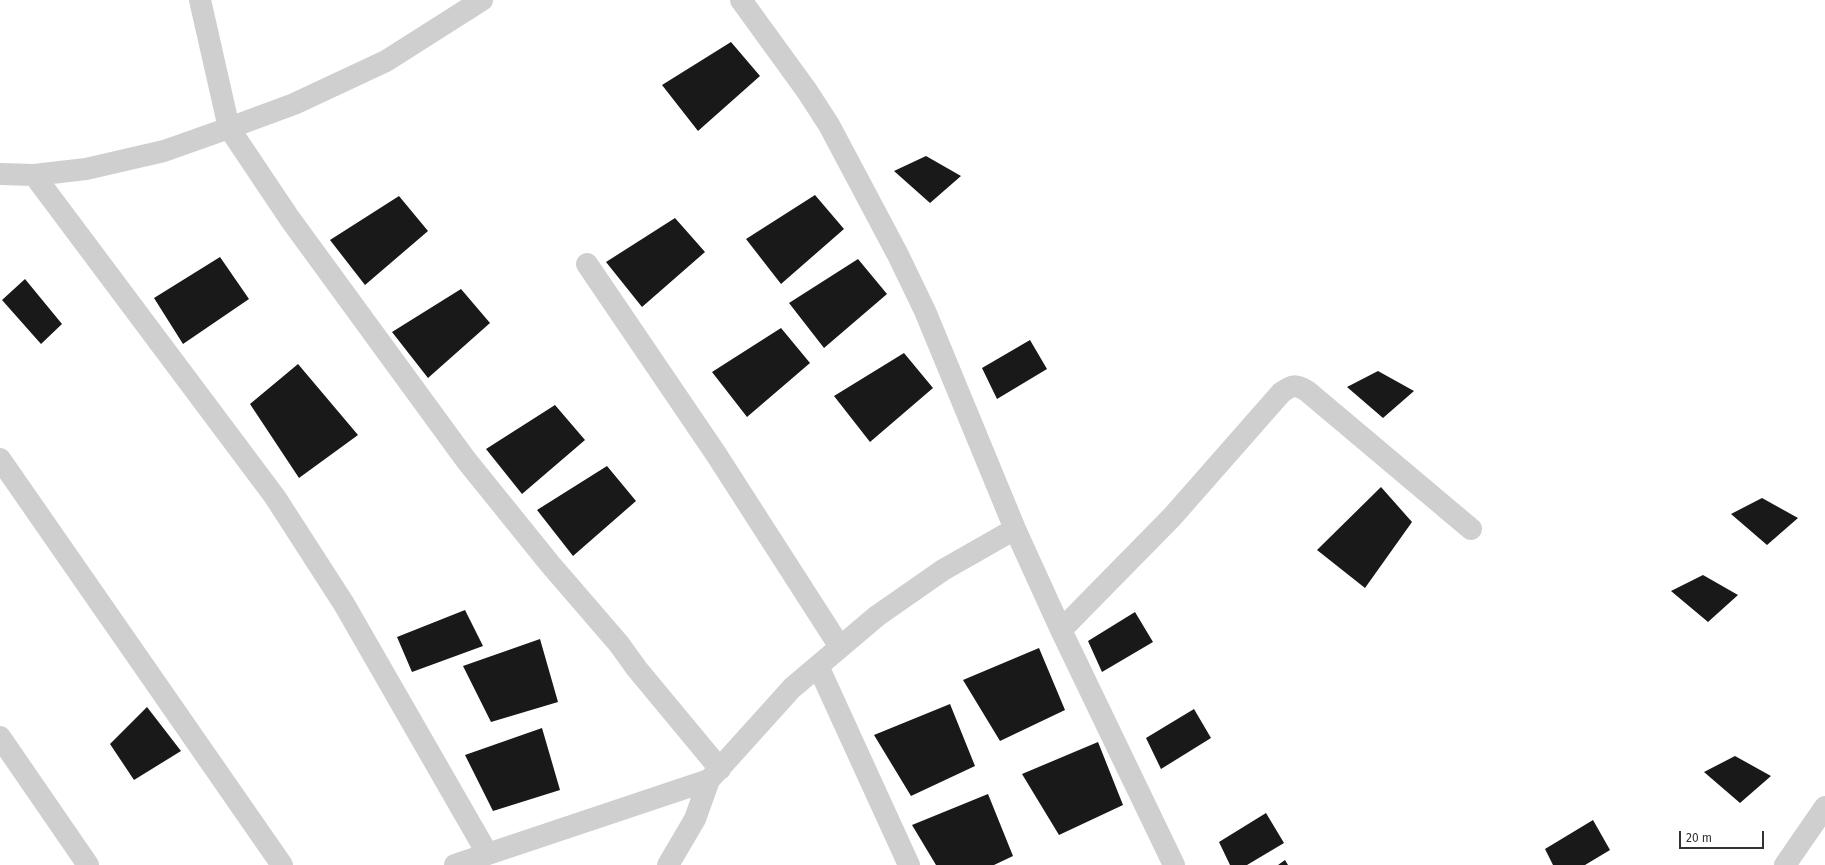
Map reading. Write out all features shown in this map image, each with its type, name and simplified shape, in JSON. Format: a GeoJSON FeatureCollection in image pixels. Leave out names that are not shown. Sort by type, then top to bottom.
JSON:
{"type":"FeatureCollection","features":[{"type":"Feature","properties":{"kind":"street"},"geometry":{"type":"LineString","coordinates":[[200,0],[229,128],[290,219],[466,460],[550,564],[619,644],[715,775]]}},
{"type":"Feature","properties":{"kind":"street"},"geometry":{"type":"LineString","coordinates":[[0,174],[34,175],[86,169],[150,154],[229,128],[294,104],[386,61],[482,0]]}},
{"type":"Feature","properties":{"kind":"street"},"geometry":{"type":"LineString","coordinates":[[741,0],[808,91],[829,125],[895,248],[925,311],[1015,529],[1060,630],[1174,865]]}},
{"type":"Feature","properties":{"kind":"street"},"geometry":{"type":"LineString","coordinates":[[34,175],[276,497],[348,611],[487,853]]}},
{"type":"Feature","properties":{"kind":"street"},"geometry":{"type":"LineString","coordinates":[[587,264],[716,454],[840,647]]}},
{"type":"Feature","properties":{"kind":"street"},"geometry":{"type":"LineString","coordinates":[[1060,630],[1172,517],[1281,393],[1289,387],[1297,386],[1307,391],[1471,529]]}},
{"type":"Feature","properties":{"kind":"street"},"geometry":{"type":"LineString","coordinates":[[0,459],[282,865]]}},
{"type":"Feature","properties":{"kind":"street"},"geometry":{"type":"LineString","coordinates":[[668,865],[695,820],[715,775],[792,688],[877,616],[942,570],[1015,529]]}},
{"type":"Feature","properties":{"kind":"street"},"geometry":{"type":"LineString","coordinates":[[818,666],[909,865]]}},
{"type":"Feature","properties":{"kind":"street"},"geometry":{"type":"LineString","coordinates":[[0,737],[88,865]]}},
{"type":"Feature","properties":{"kind":"street"},"geometry":{"type":"LineString","coordinates":[[455,865],[715,775]]}},
{"type":"Feature","properties":{"kind":"street"},"geometry":{"type":"LineString","coordinates":[[1785,865],[1825,807]]}},
{"type":"Feature","properties":{"kind":"building"},"geometry":{"type":"Polygon","coordinates":[[[731,42],[760,76],[698,131],[662,85],[731,42]]]}},
{"type":"Feature","properties":{"kind":"building"},"geometry":{"type":"Polygon","coordinates":[[[926,156],[961,176],[930,203],[894,171],[926,156]]]}},
{"type":"Feature","properties":{"kind":"building"},"geometry":{"type":"Polygon","coordinates":[[[815,195],[844,229],[781,284],[746,239],[815,195]]]}},
{"type":"Feature","properties":{"kind":"building"},"geometry":{"type":"Polygon","coordinates":[[[399,196],[428,231],[365,285],[330,240],[399,196]]]}},
{"type":"Feature","properties":{"kind":"building"},"geometry":{"type":"Polygon","coordinates":[[[675,218],[705,252],[642,307],[606,262],[675,218]]]}},
{"type":"Feature","properties":{"kind":"building"},"geometry":{"type":"Polygon","coordinates":[[[220,257],[249,299],[183,344],[154,298],[220,257]]]}},
{"type":"Feature","properties":{"kind":"building"},"geometry":{"type":"Polygon","coordinates":[[[858,259],[887,294],[824,348],[789,303],[858,259]]]}},
{"type":"Feature","properties":{"kind":"building"},"geometry":{"type":"Polygon","coordinates":[[[25,279],[62,324],[41,344],[2,300],[25,279]]]}},
{"type":"Feature","properties":{"kind":"building"},"geometry":{"type":"Polygon","coordinates":[[[461,289],[490,323],[428,378],[392,332],[461,289]]]}},
{"type":"Feature","properties":{"kind":"building"},"geometry":{"type":"Polygon","coordinates":[[[781,328],[810,363],[747,417],[712,372],[781,328]]]}},
{"type":"Feature","properties":{"kind":"building"},"geometry":{"type":"Polygon","coordinates":[[[1030,340],[1047,369],[997,399],[982,368],[1030,340]]]}},
{"type":"Feature","properties":{"kind":"building"},"geometry":{"type":"Polygon","coordinates":[[[904,353],[933,388],[870,442],[834,396],[904,353]]]}},
{"type":"Feature","properties":{"kind":"building"},"geometry":{"type":"Polygon","coordinates":[[[298,364],[358,435],[299,478],[250,404],[298,364]]]}},
{"type":"Feature","properties":{"kind":"building"},"geometry":{"type":"Polygon","coordinates":[[[1378,371],[1414,391],[1383,418],[1347,387],[1378,371]]]}},
{"type":"Feature","properties":{"kind":"building"},"geometry":{"type":"Polygon","coordinates":[[[555,405],[585,440],[522,494],[486,449],[555,405]]]}},
{"type":"Feature","properties":{"kind":"building"},"geometry":{"type":"Polygon","coordinates":[[[607,466],[636,501],[573,556],[537,510],[607,466]]]}},
{"type":"Feature","properties":{"kind":"building"},"geometry":{"type":"Polygon","coordinates":[[[1381,487],[1412,522],[1365,588],[1317,550],[1381,487]]]}},
{"type":"Feature","properties":{"kind":"building"},"geometry":{"type":"Polygon","coordinates":[[[1762,498],[1798,518],[1767,545],[1731,514],[1762,498]]]}},
{"type":"Feature","properties":{"kind":"building"},"geometry":{"type":"Polygon","coordinates":[[[1703,575],[1738,595],[1708,622],[1671,591],[1703,575]]]}},
{"type":"Feature","properties":{"kind":"building"},"geometry":{"type":"Polygon","coordinates":[[[465,610],[483,646],[412,672],[397,637],[465,610]]]}},
{"type":"Feature","properties":{"kind":"building"},"geometry":{"type":"Polygon","coordinates":[[[1135,612],[1153,642],[1102,672],[1088,641],[1135,612]]]}},
{"type":"Feature","properties":{"kind":"building"},"geometry":{"type":"Polygon","coordinates":[[[540,639],[558,702],[491,722],[463,666],[540,639]]]}},
{"type":"Feature","properties":{"kind":"building"},"geometry":{"type":"Polygon","coordinates":[[[1039,648],[1065,710],[1000,741],[963,680],[1039,648]]]}},
{"type":"Feature","properties":{"kind":"building"},"geometry":{"type":"Polygon","coordinates":[[[950,704],[975,766],[911,796],[874,735],[950,704]]]}},
{"type":"Feature","properties":{"kind":"building"},"geometry":{"type":"Polygon","coordinates":[[[147,707],[181,751],[134,780],[110,744],[147,707]]]}},
{"type":"Feature","properties":{"kind":"building"},"geometry":{"type":"Polygon","coordinates":[[[1194,709],[1211,738],[1161,769],[1146,738],[1194,709]]]}},
{"type":"Feature","properties":{"kind":"building"},"geometry":{"type":"Polygon","coordinates":[[[542,728],[560,790],[493,811],[465,755],[542,728]]]}},
{"type":"Feature","properties":{"kind":"building"},"geometry":{"type":"Polygon","coordinates":[[[1098,742],[1123,805],[1059,835],[1022,774],[1098,742]]]}},
{"type":"Feature","properties":{"kind":"building"},"geometry":{"type":"Polygon","coordinates":[[[1735,756],[1771,776],[1740,803],[1704,772],[1735,756]]]}},
{"type":"Feature","properties":{"kind":"building"},"geometry":{"type":"Polygon","coordinates":[[[988,794],[1013,856],[994,865],[936,865],[912,825],[988,794]]]}},
{"type":"Feature","properties":{"kind":"building"},"geometry":{"type":"Polygon","coordinates":[[[1266,813],[1284,843],[1247,865],[1230,865],[1219,842],[1266,813]]]}},
{"type":"Feature","properties":{"kind":"building"},"geometry":{"type":"Polygon","coordinates":[[[1593,820],[1610,850],[1585,865],[1553,865],[1545,849],[1593,820]]]}},
{"type":"Feature","properties":{"kind":"building"},"geometry":{"type":"Polygon","coordinates":[[[1285,860],[1288,865],[1278,865],[1285,860]]]}}]}
